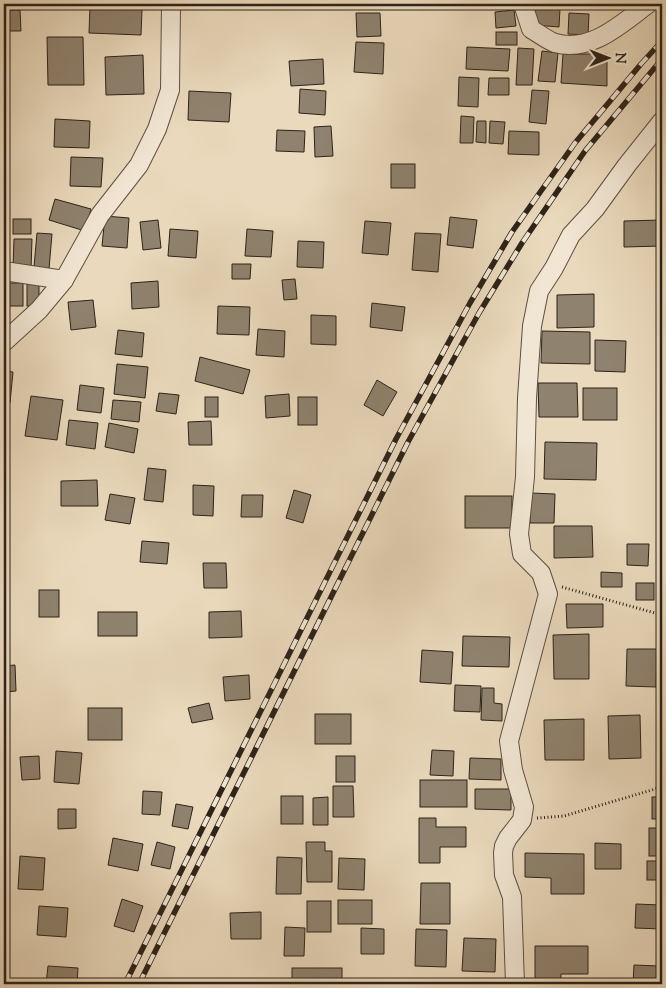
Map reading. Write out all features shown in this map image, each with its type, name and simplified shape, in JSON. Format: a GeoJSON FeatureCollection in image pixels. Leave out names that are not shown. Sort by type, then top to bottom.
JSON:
{"type":"FeatureCollection","features":[{"type":"Feature","properties":{"kind":"street"},"geometry":{"type":"LineString","coordinates":[[4,342],[39,310],[64,280],[100,215],[139,165],[157,129],[170,90],[171,4]]}},
{"type":"Feature","properties":{"kind":"street"},"geometry":{"type":"LineString","coordinates":[[523,4],[531,29],[554,42],[581,45],[606,35],[648,4]]}},
{"type":"Feature","properties":{"kind":"street"},"geometry":{"type":"LineString","coordinates":[[515,984],[512,897],[504,875],[503,853],[508,838],[522,820],[524,807],[513,770],[509,741],[548,594],[541,573],[522,554],[519,534],[525,477],[527,398],[532,326],[538,291],[554,268],[571,235],[595,209],[662,121]]}},
{"type":"Feature","properties":{"kind":"street"},"geometry":{"type":"LineString","coordinates":[[4,271],[64,280]]}},
{"type":"Feature","properties":{"kind":"path"},"geometry":{"type":"LineString","coordinates":[[544,582],[662,615]]}},
{"type":"Feature","properties":{"kind":"path"},"geometry":{"type":"LineString","coordinates":[[522,820],[564,816],[662,787]]}},
{"type":"Feature","properties":{"kind":"building"},"geometry":{"type":"Polygon","coordinates":[[[28,4],[70,4],[69,9],[27,7],[28,4]]]}},
{"type":"Feature","properties":{"kind":"building"},"geometry":{"type":"Polygon","coordinates":[[[289,4],[314,4],[314,8],[289,8],[289,4]]]}},
{"type":"Feature","properties":{"kind":"building"},"geometry":{"type":"Polygon","coordinates":[[[90,7],[142,9],[141,35],[89,33],[90,7]]]}},
{"type":"Feature","properties":{"kind":"building"},"geometry":{"type":"Polygon","coordinates":[[[535,7],[560,9],[559,27],[534,25],[535,7]]]}},
{"type":"Feature","properties":{"kind":"building"},"geometry":{"type":"Polygon","coordinates":[[[4,10],[20,10],[21,31],[4,31],[4,10]]]}},
{"type":"Feature","properties":{"kind":"building"},"geometry":{"type":"Polygon","coordinates":[[[514,10],[516,26],[496,28],[495,12],[514,10]]]}},
{"type":"Feature","properties":{"kind":"building"},"geometry":{"type":"Polygon","coordinates":[[[356,13],[380,13],[381,36],[357,37],[356,13]]]}},
{"type":"Feature","properties":{"kind":"building"},"geometry":{"type":"Polygon","coordinates":[[[569,13],[589,14],[588,35],[568,34],[569,13]]]}},
{"type":"Feature","properties":{"kind":"building"},"geometry":{"type":"Polygon","coordinates":[[[496,32],[517,32],[517,45],[496,45],[496,32]]]}},
{"type":"Feature","properties":{"kind":"building"},"geometry":{"type":"Polygon","coordinates":[[[47,37],[83,37],[84,85],[48,85],[47,37]]]}},
{"type":"Feature","properties":{"kind":"building"},"geometry":{"type":"Polygon","coordinates":[[[356,42],[384,43],[383,74],[354,72],[356,42]]]}},
{"type":"Feature","properties":{"kind":"building"},"geometry":{"type":"Polygon","coordinates":[[[467,47],[510,49],[508,71],[466,69],[467,47]]]}},
{"type":"Feature","properties":{"kind":"building"},"geometry":{"type":"Polygon","coordinates":[[[518,48],[534,49],[532,85],[516,85],[518,48]]]}},
{"type":"Feature","properties":{"kind":"building"},"geometry":{"type":"Polygon","coordinates":[[[542,51],[558,53],[555,82],[538,81],[542,51]]]}},
{"type":"Feature","properties":{"kind":"building"},"geometry":{"type":"Polygon","coordinates":[[[563,54],[607,54],[607,86],[561,83],[563,54]]]}},
{"type":"Feature","properties":{"kind":"building"},"geometry":{"type":"Polygon","coordinates":[[[143,55],[144,94],[106,95],[105,57],[143,55]]]}},
{"type":"Feature","properties":{"kind":"building"},"geometry":{"type":"Polygon","coordinates":[[[323,59],[324,84],[291,86],[289,61],[323,59]]]}},
{"type":"Feature","properties":{"kind":"building"},"geometry":{"type":"Polygon","coordinates":[[[459,77],[479,78],[478,107],[458,106],[459,77]]]}},
{"type":"Feature","properties":{"kind":"building"},"geometry":{"type":"Polygon","coordinates":[[[489,78],[509,78],[509,95],[488,95],[489,78]]]}},
{"type":"Feature","properties":{"kind":"building"},"geometry":{"type":"Polygon","coordinates":[[[300,89],[326,91],[325,115],[299,113],[300,89]]]}},
{"type":"Feature","properties":{"kind":"building"},"geometry":{"type":"Polygon","coordinates":[[[532,90],[549,91],[546,124],[529,122],[532,90]]]}},
{"type":"Feature","properties":{"kind":"building"},"geometry":{"type":"Polygon","coordinates":[[[189,91],[231,93],[229,122],[188,120],[189,91]]]}},
{"type":"Feature","properties":{"kind":"building"},"geometry":{"type":"Polygon","coordinates":[[[461,116],[474,117],[473,143],[460,143],[461,116]]]}},
{"type":"Feature","properties":{"kind":"building"},"geometry":{"type":"Polygon","coordinates":[[[55,119],[90,121],[89,148],[54,147],[55,119]]]}},
{"type":"Feature","properties":{"kind":"building"},"geometry":{"type":"Polygon","coordinates":[[[477,121],[486,121],[486,143],[476,142],[477,121]]]}},
{"type":"Feature","properties":{"kind":"building"},"geometry":{"type":"Polygon","coordinates":[[[490,121],[505,122],[503,144],[489,143],[490,121]]]}},
{"type":"Feature","properties":{"kind":"building"},"geometry":{"type":"Polygon","coordinates":[[[331,126],[333,156],[315,157],[314,127],[331,126]]]}},
{"type":"Feature","properties":{"kind":"building"},"geometry":{"type":"Polygon","coordinates":[[[277,130],[305,131],[304,152],[276,151],[277,130]]]}},
{"type":"Feature","properties":{"kind":"building"},"geometry":{"type":"Polygon","coordinates":[[[509,131],[539,132],[539,155],[508,154],[509,131]]]}},
{"type":"Feature","properties":{"kind":"building"},"geometry":{"type":"Polygon","coordinates":[[[71,157],[103,158],[101,187],[70,186],[71,157]]]}},
{"type":"Feature","properties":{"kind":"building"},"geometry":{"type":"Polygon","coordinates":[[[391,164],[415,164],[415,188],[391,188],[391,164]]]}},
{"type":"Feature","properties":{"kind":"building"},"geometry":{"type":"Polygon","coordinates":[[[55,199],[91,209],[85,231],[49,220],[55,199]]]}},
{"type":"Feature","properties":{"kind":"building"},"geometry":{"type":"Polygon","coordinates":[[[105,216],[129,218],[127,248],[102,246],[105,216]]]}},
{"type":"Feature","properties":{"kind":"building"},"geometry":{"type":"Polygon","coordinates":[[[450,217],[477,220],[473,248],[447,245],[450,217]]]}},
{"type":"Feature","properties":{"kind":"building"},"geometry":{"type":"Polygon","coordinates":[[[13,219],[31,219],[31,234],[13,234],[13,219]]]}},
{"type":"Feature","properties":{"kind":"building"},"geometry":{"type":"Polygon","coordinates":[[[158,220],[161,248],[143,250],[140,222],[158,220]]]}},
{"type":"Feature","properties":{"kind":"building"},"geometry":{"type":"Polygon","coordinates":[[[662,220],[662,246],[624,247],[624,221],[662,220]]]}},
{"type":"Feature","properties":{"kind":"building"},"geometry":{"type":"Polygon","coordinates":[[[365,221],[391,223],[388,255],[362,253],[365,221]]]}},
{"type":"Feature","properties":{"kind":"building"},"geometry":{"type":"Polygon","coordinates":[[[170,229],[198,231],[196,258],[168,256],[170,229]]]}},
{"type":"Feature","properties":{"kind":"building"},"geometry":{"type":"Polygon","coordinates":[[[247,229],[273,231],[271,257],[245,256],[247,229]]]}},
{"type":"Feature","properties":{"kind":"building"},"geometry":{"type":"Polygon","coordinates":[[[37,233],[52,234],[49,269],[34,267],[37,233]]]}},
{"type":"Feature","properties":{"kind":"building"},"geometry":{"type":"Polygon","coordinates":[[[415,233],[441,234],[438,272],[412,270],[415,233]]]}},
{"type":"Feature","properties":{"kind":"building"},"geometry":{"type":"Polygon","coordinates":[[[14,239],[32,239],[31,270],[13,269],[14,239]]]}},
{"type":"Feature","properties":{"kind":"building"},"geometry":{"type":"Polygon","coordinates":[[[298,241],[324,242],[323,268],[297,267],[298,241]]]}},
{"type":"Feature","properties":{"kind":"building"},"geometry":{"type":"Polygon","coordinates":[[[232,264],[251,264],[250,279],[232,279],[232,264]]]}},
{"type":"Feature","properties":{"kind":"building"},"geometry":{"type":"Polygon","coordinates":[[[295,279],[297,299],[284,300],[282,280],[295,279]]]}},
{"type":"Feature","properties":{"kind":"building"},"geometry":{"type":"Polygon","coordinates":[[[158,281],[159,307],[132,309],[131,283],[158,281]]]}},
{"type":"Feature","properties":{"kind":"building"},"geometry":{"type":"Polygon","coordinates":[[[4,283],[23,283],[23,306],[4,306],[4,283]]]}},
{"type":"Feature","properties":{"kind":"building"},"geometry":{"type":"Polygon","coordinates":[[[27,283],[39,283],[39,306],[27,306],[27,283]]]}},
{"type":"Feature","properties":{"kind":"building"},"geometry":{"type":"Polygon","coordinates":[[[594,294],[594,327],[557,328],[557,295],[594,294]]]}},
{"type":"Feature","properties":{"kind":"building"},"geometry":{"type":"Polygon","coordinates":[[[93,300],[96,327],[71,330],[68,302],[93,300]]]}},
{"type":"Feature","properties":{"kind":"building"},"geometry":{"type":"Polygon","coordinates":[[[372,303],[405,307],[402,331],[370,327],[372,303]]]}},
{"type":"Feature","properties":{"kind":"building"},"geometry":{"type":"Polygon","coordinates":[[[218,306],[250,307],[249,335],[217,334],[218,306]]]}},
{"type":"Feature","properties":{"kind":"building"},"geometry":{"type":"Polygon","coordinates":[[[311,315],[336,316],[336,345],[311,344],[311,315]]]}},
{"type":"Feature","properties":{"kind":"building"},"geometry":{"type":"Polygon","coordinates":[[[258,329],[285,331],[284,357],[256,355],[258,329]]]}},
{"type":"Feature","properties":{"kind":"building"},"geometry":{"type":"Polygon","coordinates":[[[118,330],[144,333],[142,357],[115,354],[118,330]]]}},
{"type":"Feature","properties":{"kind":"building"},"geometry":{"type":"Polygon","coordinates":[[[542,331],[590,332],[590,364],[541,363],[542,331]]]}},
{"type":"Feature","properties":{"kind":"building"},"geometry":{"type":"Polygon","coordinates":[[[595,340],[626,341],[625,372],[595,371],[595,340]]]}},
{"type":"Feature","properties":{"kind":"building"},"geometry":{"type":"Polygon","coordinates":[[[200,357],[250,370],[243,394],[195,381],[200,357]]]}},
{"type":"Feature","properties":{"kind":"building"},"geometry":{"type":"Polygon","coordinates":[[[117,364],[148,367],[145,398],[114,394],[117,364]]]}},
{"type":"Feature","properties":{"kind":"building"},"geometry":{"type":"Polygon","coordinates":[[[4,371],[13,372],[10,403],[4,403],[4,371]]]}},
{"type":"Feature","properties":{"kind":"building"},"geometry":{"type":"Polygon","coordinates":[[[377,380],[397,392],[383,416],[364,405],[377,380]]]}},
{"type":"Feature","properties":{"kind":"building"},"geometry":{"type":"Polygon","coordinates":[[[538,383],[577,383],[578,417],[539,417],[538,383]]]}},
{"type":"Feature","properties":{"kind":"building"},"geometry":{"type":"Polygon","coordinates":[[[80,385],[104,388],[101,413],[77,410],[80,385]]]}},
{"type":"Feature","properties":{"kind":"building"},"geometry":{"type":"Polygon","coordinates":[[[583,388],[617,388],[617,420],[583,420],[583,388]]]}},
{"type":"Feature","properties":{"kind":"building"},"geometry":{"type":"Polygon","coordinates":[[[159,393],[179,395],[176,414],[156,411],[159,393]]]}},
{"type":"Feature","properties":{"kind":"building"},"geometry":{"type":"Polygon","coordinates":[[[289,394],[290,416],[266,418],[265,396],[289,394]]]}},
{"type":"Feature","properties":{"kind":"building"},"geometry":{"type":"Polygon","coordinates":[[[31,396],[63,400],[57,440],[25,436],[31,396]]]}},
{"type":"Feature","properties":{"kind":"building"},"geometry":{"type":"Polygon","coordinates":[[[205,397],[218,397],[218,417],[205,417],[205,397]]]}},
{"type":"Feature","properties":{"kind":"building"},"geometry":{"type":"Polygon","coordinates":[[[298,397],[317,397],[317,425],[298,425],[298,397]]]}},
{"type":"Feature","properties":{"kind":"building"},"geometry":{"type":"Polygon","coordinates":[[[113,400],[141,402],[139,422],[111,419],[113,400]]]}},
{"type":"Feature","properties":{"kind":"building"},"geometry":{"type":"Polygon","coordinates":[[[69,420],[98,423],[95,449],[66,445],[69,420]]]}},
{"type":"Feature","properties":{"kind":"building"},"geometry":{"type":"Polygon","coordinates":[[[211,421],[212,445],[189,445],[188,422],[211,421]]]}},
{"type":"Feature","properties":{"kind":"building"},"geometry":{"type":"Polygon","coordinates":[[[109,423],[138,429],[134,453],[105,447],[109,423]]]}},
{"type":"Feature","properties":{"kind":"building"},"geometry":{"type":"Polygon","coordinates":[[[545,442],[597,443],[596,480],[544,479],[545,442]]]}},
{"type":"Feature","properties":{"kind":"building"},"geometry":{"type":"Polygon","coordinates":[[[148,468],[166,470],[163,502],[144,500],[148,468]]]}},
{"type":"Feature","properties":{"kind":"building"},"geometry":{"type":"Polygon","coordinates":[[[97,480],[98,506],[61,506],[61,481],[97,480]]]}},
{"type":"Feature","properties":{"kind":"building"},"geometry":{"type":"Polygon","coordinates":[[[193,485],[214,486],[213,516],[193,515],[193,485]]]}},
{"type":"Feature","properties":{"kind":"building"},"geometry":{"type":"Polygon","coordinates":[[[294,490],[311,495],[303,523],[286,518],[294,490]]]}},
{"type":"Feature","properties":{"kind":"building"},"geometry":{"type":"Polygon","coordinates":[[[531,493],[555,494],[554,523],[530,523],[531,493]]]}},
{"type":"Feature","properties":{"kind":"building"},"geometry":{"type":"Polygon","coordinates":[[[110,494],[135,498],[130,524],[105,520],[110,494]]]}},
{"type":"Feature","properties":{"kind":"building"},"geometry":{"type":"Polygon","coordinates":[[[242,495],[263,495],[262,517],[241,517],[242,495]]]}},
{"type":"Feature","properties":{"kind":"building"},"geometry":{"type":"Polygon","coordinates":[[[465,496],[512,496],[512,528],[465,528],[465,496]]]}},
{"type":"Feature","properties":{"kind":"building"},"geometry":{"type":"Polygon","coordinates":[[[554,526],[592,526],[593,557],[554,558],[554,526]]]}},
{"type":"Feature","properties":{"kind":"building"},"geometry":{"type":"Polygon","coordinates":[[[142,541],[169,543],[167,564],[140,562],[142,541]]]}},
{"type":"Feature","properties":{"kind":"building"},"geometry":{"type":"Polygon","coordinates":[[[627,544],[649,544],[648,566],[627,565],[627,544]]]}},
{"type":"Feature","properties":{"kind":"building"},"geometry":{"type":"Polygon","coordinates":[[[203,563],[226,563],[227,588],[204,588],[203,563]]]}},
{"type":"Feature","properties":{"kind":"building"},"geometry":{"type":"Polygon","coordinates":[[[601,572],[622,573],[622,587],[601,587],[601,572]]]}},
{"type":"Feature","properties":{"kind":"building"},"geometry":{"type":"Polygon","coordinates":[[[636,583],[654,583],[654,600],[636,600],[636,583]]]}},
{"type":"Feature","properties":{"kind":"building"},"geometry":{"type":"Polygon","coordinates":[[[39,590],[59,590],[59,617],[39,617],[39,590]]]}},
{"type":"Feature","properties":{"kind":"building"},"geometry":{"type":"Polygon","coordinates":[[[566,604],[603,604],[603,627],[567,628],[566,604]]]}},
{"type":"Feature","properties":{"kind":"building"},"geometry":{"type":"Polygon","coordinates":[[[241,611],[242,637],[209,638],[209,612],[241,611]]]}},
{"type":"Feature","properties":{"kind":"building"},"geometry":{"type":"Polygon","coordinates":[[[98,612],[137,612],[137,636],[98,636],[98,612]]]}},
{"type":"Feature","properties":{"kind":"building"},"geometry":{"type":"Polygon","coordinates":[[[589,634],[589,679],[554,679],[553,635],[589,634]]]}},
{"type":"Feature","properties":{"kind":"building"},"geometry":{"type":"Polygon","coordinates":[[[463,636],[510,637],[509,667],[462,666],[463,636]]]}},
{"type":"Feature","properties":{"kind":"building"},"geometry":{"type":"Polygon","coordinates":[[[627,649],[657,649],[656,687],[626,686],[627,649]]]}},
{"type":"Feature","properties":{"kind":"building"},"geometry":{"type":"Polygon","coordinates":[[[422,650],[453,652],[451,684],[420,682],[422,650]]]}},
{"type":"Feature","properties":{"kind":"building"},"geometry":{"type":"Polygon","coordinates":[[[15,665],[16,691],[4,692],[4,666],[15,665]]]}},
{"type":"Feature","properties":{"kind":"building"},"geometry":{"type":"Polygon","coordinates":[[[249,675],[250,699],[225,701],[223,677],[249,675]]]}},
{"type":"Feature","properties":{"kind":"building"},"geometry":{"type":"Polygon","coordinates":[[[455,685],[481,686],[480,712],[454,711],[455,685]]]}},
{"type":"Feature","properties":{"kind":"building"},"geometry":{"type":"Polygon","coordinates":[[[482,688],[494,688],[494,703],[502,704],[502,721],[481,720],[482,688]]]}},
{"type":"Feature","properties":{"kind":"building"},"geometry":{"type":"Polygon","coordinates":[[[4,700],[7,700],[5,719],[4,719],[4,700]]]}},
{"type":"Feature","properties":{"kind":"building"},"geometry":{"type":"Polygon","coordinates":[[[209,703],[213,719],[192,723],[188,708],[209,703]]]}},
{"type":"Feature","properties":{"kind":"building"},"geometry":{"type":"Polygon","coordinates":[[[88,708],[122,708],[122,740],[88,740],[88,708]]]}},
{"type":"Feature","properties":{"kind":"building"},"geometry":{"type":"Polygon","coordinates":[[[315,714],[351,714],[351,744],[315,744],[315,714]]]}},
{"type":"Feature","properties":{"kind":"building"},"geometry":{"type":"Polygon","coordinates":[[[640,715],[641,758],[609,759],[608,716],[640,715]]]}},
{"type":"Feature","properties":{"kind":"building"},"geometry":{"type":"Polygon","coordinates":[[[584,719],[584,760],[545,760],[544,720],[584,719]]]}},
{"type":"Feature","properties":{"kind":"building"},"geometry":{"type":"Polygon","coordinates":[[[432,750],[454,751],[453,776],[430,775],[432,750]]]}},
{"type":"Feature","properties":{"kind":"building"},"geometry":{"type":"Polygon","coordinates":[[[56,751],[82,753],[79,784],[54,782],[56,751]]]}},
{"type":"Feature","properties":{"kind":"building"},"geometry":{"type":"Polygon","coordinates":[[[39,756],[40,779],[22,780],[20,757],[39,756]]]}},
{"type":"Feature","properties":{"kind":"building"},"geometry":{"type":"Polygon","coordinates":[[[336,756],[355,756],[355,782],[336,782],[336,756]]]}},
{"type":"Feature","properties":{"kind":"building"},"geometry":{"type":"Polygon","coordinates":[[[470,758],[501,759],[501,780],[469,779],[470,758]]]}},
{"type":"Feature","properties":{"kind":"building"},"geometry":{"type":"Polygon","coordinates":[[[420,780],[467,780],[467,807],[420,807],[420,780]]]}},
{"type":"Feature","properties":{"kind":"building"},"geometry":{"type":"Polygon","coordinates":[[[333,786],[353,786],[354,817],[333,817],[333,786]]]}},
{"type":"Feature","properties":{"kind":"building"},"geometry":{"type":"Polygon","coordinates":[[[475,789],[511,789],[511,810],[475,809],[475,789]]]}},
{"type":"Feature","properties":{"kind":"building"},"geometry":{"type":"Polygon","coordinates":[[[143,791],[162,792],[160,815],[142,814],[143,791]]]}},
{"type":"Feature","properties":{"kind":"building"},"geometry":{"type":"Polygon","coordinates":[[[4,793],[8,793],[6,817],[4,817],[4,793]]]}},
{"type":"Feature","properties":{"kind":"building"},"geometry":{"type":"Polygon","coordinates":[[[281,796],[303,796],[303,824],[281,824],[281,796]]]}},
{"type":"Feature","properties":{"kind":"building"},"geometry":{"type":"Polygon","coordinates":[[[328,797],[328,825],[313,825],[313,798],[328,797]]]}},
{"type":"Feature","properties":{"kind":"building"},"geometry":{"type":"Polygon","coordinates":[[[652,797],[662,797],[662,819],[652,819],[652,797]]]}},
{"type":"Feature","properties":{"kind":"building"},"geometry":{"type":"Polygon","coordinates":[[[176,804],[193,807],[188,829],[172,826],[176,804]]]}},
{"type":"Feature","properties":{"kind":"building"},"geometry":{"type":"Polygon","coordinates":[[[58,809],[76,809],[76,828],[58,829],[58,809]]]}},
{"type":"Feature","properties":{"kind":"building"},"geometry":{"type":"Polygon","coordinates":[[[419,818],[436,818],[436,827],[466,827],[466,847],[440,847],[440,863],[419,863],[419,818]]]}},
{"type":"Feature","properties":{"kind":"building"},"geometry":{"type":"Polygon","coordinates":[[[649,828],[662,828],[662,856],[649,856],[649,828]]]}},
{"type":"Feature","properties":{"kind":"building"},"geometry":{"type":"Polygon","coordinates":[[[113,838],[143,844],[138,871],[108,865],[113,838]]]}},
{"type":"Feature","properties":{"kind":"building"},"geometry":{"type":"Polygon","coordinates":[[[157,842],[175,847],[170,869],[151,865],[157,842]]]}},
{"type":"Feature","properties":{"kind":"building"},"geometry":{"type":"Polygon","coordinates":[[[306,842],[325,842],[325,851],[332,851],[332,882],[307,882],[306,842]]]}},
{"type":"Feature","properties":{"kind":"building"},"geometry":{"type":"Polygon","coordinates":[[[595,843],[621,844],[621,869],[595,869],[595,843]]]}},
{"type":"Feature","properties":{"kind":"building"},"geometry":{"type":"Polygon","coordinates":[[[525,853],[584,854],[584,894],[551,894],[551,878],[525,877],[525,853]]]}},
{"type":"Feature","properties":{"kind":"building"},"geometry":{"type":"Polygon","coordinates":[[[20,856],[45,858],[43,890],[18,889],[20,856]]]}},
{"type":"Feature","properties":{"kind":"building"},"geometry":{"type":"Polygon","coordinates":[[[277,857],[302,858],[301,894],[276,894],[277,857]]]}},
{"type":"Feature","properties":{"kind":"building"},"geometry":{"type":"Polygon","coordinates":[[[339,858],[365,859],[364,890],[338,889],[339,858]]]}},
{"type":"Feature","properties":{"kind":"building"},"geometry":{"type":"Polygon","coordinates":[[[647,861],[662,861],[662,880],[647,880],[647,861]]]}},
{"type":"Feature","properties":{"kind":"building"},"geometry":{"type":"Polygon","coordinates":[[[421,883],[450,883],[450,924],[420,924],[421,883]]]}},
{"type":"Feature","properties":{"kind":"building"},"geometry":{"type":"Polygon","coordinates":[[[4,884],[6,884],[5,921],[4,921],[4,884]]]}},
{"type":"Feature","properties":{"kind":"building"},"geometry":{"type":"Polygon","coordinates":[[[122,899],[143,906],[134,932],[114,926],[122,899]]]}},
{"type":"Feature","properties":{"kind":"building"},"geometry":{"type":"Polygon","coordinates":[[[338,900],[372,900],[372,924],[338,924],[338,900]]]}},
{"type":"Feature","properties":{"kind":"building"},"geometry":{"type":"Polygon","coordinates":[[[307,901],[331,901],[331,932],[307,932],[307,901]]]}},
{"type":"Feature","properties":{"kind":"building"},"geometry":{"type":"Polygon","coordinates":[[[636,904],[661,905],[661,929],[635,928],[636,904]]]}},
{"type":"Feature","properties":{"kind":"building"},"geometry":{"type":"Polygon","coordinates":[[[39,906],[68,908],[66,937],[37,935],[39,906]]]}},
{"type":"Feature","properties":{"kind":"building"},"geometry":{"type":"Polygon","coordinates":[[[261,912],[261,939],[231,939],[230,913],[261,912]]]}},
{"type":"Feature","properties":{"kind":"building"},"geometry":{"type":"Polygon","coordinates":[[[285,927],[305,928],[304,956],[284,956],[285,927]]]}},
{"type":"Feature","properties":{"kind":"building"},"geometry":{"type":"Polygon","coordinates":[[[361,928],[384,929],[384,954],[361,954],[361,928]]]}},
{"type":"Feature","properties":{"kind":"building"},"geometry":{"type":"Polygon","coordinates":[[[416,929],[447,930],[446,967],[415,966],[416,929]]]}},
{"type":"Feature","properties":{"kind":"building"},"geometry":{"type":"Polygon","coordinates":[[[464,938],[496,939],[495,972],[462,971],[464,938]]]}},
{"type":"Feature","properties":{"kind":"building"},"geometry":{"type":"Polygon","coordinates":[[[535,946],[588,946],[588,974],[561,974],[561,984],[535,984],[535,946]]]}},
{"type":"Feature","properties":{"kind":"building"},"geometry":{"type":"Polygon","coordinates":[[[634,965],[659,966],[658,984],[633,984],[634,965]]]}},
{"type":"Feature","properties":{"kind":"building"},"geometry":{"type":"Polygon","coordinates":[[[48,966],[78,968],[77,984],[46,984],[48,966]]]}},
{"type":"Feature","properties":{"kind":"building"},"geometry":{"type":"Polygon","coordinates":[[[292,968],[342,968],[342,984],[292,984],[292,968]]]}},
{"type":"Feature","properties":{"kind":"railway"},"geometry":{"type":"LineString","coordinates":[[125,984],[396,439],[470,303],[512,232],[575,143],[662,41]]}},
{"type":"Feature","properties":{"kind":"railway"},"geometry":{"type":"LineString","coordinates":[[139,984],[408,442],[479,313],[522,243],[585,151],[662,59]]}}]}
